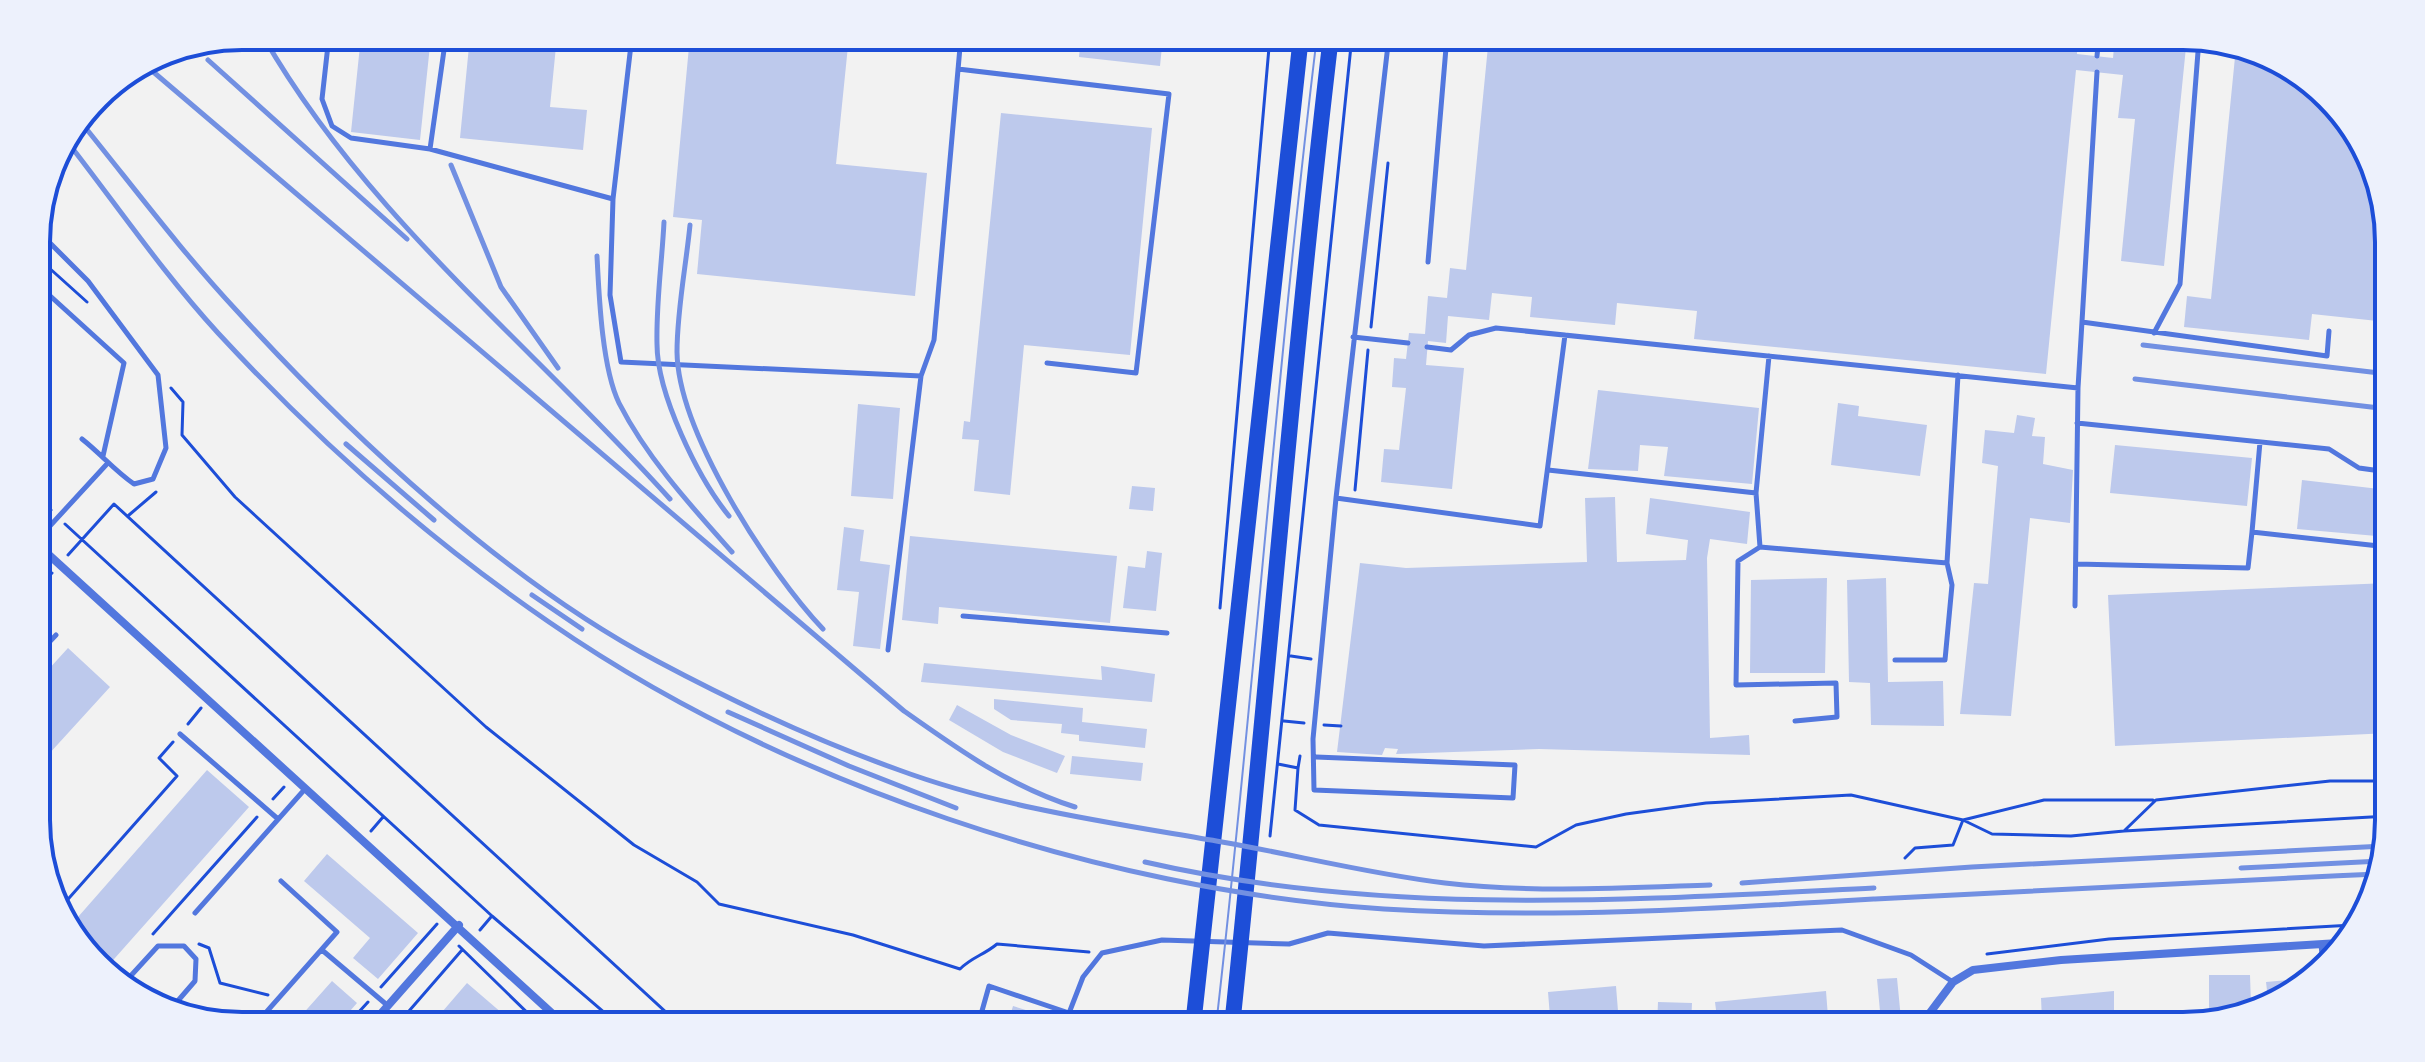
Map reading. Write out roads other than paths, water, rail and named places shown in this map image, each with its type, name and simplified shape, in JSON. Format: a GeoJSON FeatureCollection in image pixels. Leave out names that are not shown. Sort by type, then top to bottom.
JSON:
{"type":"FeatureCollection","features":[{"type":"Feature","properties":{"kind":"main road"},"geometry":{"type":"LineString","coordinates":[[1195,1012],[1300,50]]}},
{"type":"Feature","properties":{"kind":"main road"},"geometry":{"type":"LineString","coordinates":[[1233,1012],[1260,762],[1308,229],[1329,50]]}},
{"type":"Feature","properties":{"kind":"street"},"geometry":{"type":"LineString","coordinates":[[50,556],[551,1012]]}},
{"type":"Feature","properties":{"kind":"street"},"geometry":{"type":"LineString","coordinates":[[383,1012],[459,925]]}},
{"type":"Feature","properties":{"kind":"street"},"geometry":{"type":"LineString","coordinates":[[1930,1012],[1953,982],[1973,970],[2061,960],[2330,944]]}},
{"type":"Feature","properties":{"kind":"lane"},"geometry":{"type":"LineString","coordinates":[[327,50],[322,99],[332,126],[351,138],[430,149],[613,199]]}},
{"type":"Feature","properties":{"kind":"lane"},"geometry":{"type":"LineString","coordinates":[[430,149],[444,50]]}},
{"type":"Feature","properties":{"kind":"lane"},"geometry":{"type":"LineString","coordinates":[[630,50],[613,199],[610,295],[621,362],[921,376]]}},
{"type":"Feature","properties":{"kind":"lane"},"geometry":{"type":"LineString","coordinates":[[888,650],[921,376],[934,340],[960,50]]}},
{"type":"Feature","properties":{"kind":"lane"},"geometry":{"type":"LineString","coordinates":[[1316,757],[1515,765],[1513,798],[1314,790],[1316,757],[1313,739],[1336,498],[1387,50]]}},
{"type":"Feature","properties":{"kind":"lane"},"geometry":{"type":"LineString","coordinates":[[1428,262],[1446,50]]}},
{"type":"Feature","properties":{"kind":"lane"},"geometry":{"type":"LineString","coordinates":[[2097,56],[2098,50]]}},
{"type":"Feature","properties":{"kind":"lane"},"geometry":{"type":"LineString","coordinates":[[2154,333],[2180,284],[2198,51]]}},
{"type":"Feature","properties":{"kind":"lane"},"geometry":{"type":"LineString","coordinates":[[958,69],[1169,94],[1136,373],[1047,363]]}},
{"type":"Feature","properties":{"kind":"lane"},"geometry":{"type":"LineString","coordinates":[[2075,606],[2078,388],[2097,72]]}},
{"type":"Feature","properties":{"kind":"lane"},"geometry":{"type":"LineString","coordinates":[[50,243],[88,281],[158,375],[166,448],[153,479],[134,484],[106,465],[103,456],[124,363],[50,296]]}},
{"type":"Feature","properties":{"kind":"lane"},"geometry":{"type":"LineString","coordinates":[[2082,322],[2327,356],[2329,331]]}},
{"type":"Feature","properties":{"kind":"lane"},"geometry":{"type":"LineString","coordinates":[[1427,347],[1451,350],[1469,335],[1496,328],[2078,388]]}},
{"type":"Feature","properties":{"kind":"lane"},"geometry":{"type":"LineString","coordinates":[[1336,498],[1540,526],[1565,335]]}},
{"type":"Feature","properties":{"kind":"lane"},"geometry":{"type":"LineString","coordinates":[[1353,337],[1408,343]]}},
{"type":"Feature","properties":{"kind":"lane"},"geometry":{"type":"LineString","coordinates":[[1760,547],[1756,493],[1769,356]]}},
{"type":"Feature","properties":{"kind":"lane"},"geometry":{"type":"LineString","coordinates":[[1895,660],[1945,660],[1952,585],[1947,563],[1958,375]]}},
{"type":"Feature","properties":{"kind":"lane"},"geometry":{"type":"LineString","coordinates":[[2077,423],[2329,449],[2359,468],[2375,470]]}},
{"type":"Feature","properties":{"kind":"lane"},"geometry":{"type":"LineString","coordinates":[[82,439],[103,456]]}},
{"type":"Feature","properties":{"kind":"lane"},"geometry":{"type":"LineString","coordinates":[[2076,564],[2248,568],[2260,442]]}},
{"type":"Feature","properties":{"kind":"lane"},"geometry":{"type":"LineString","coordinates":[[50,528],[106,465]]}},
{"type":"Feature","properties":{"kind":"lane"},"geometry":{"type":"LineString","coordinates":[[1548,470],[1756,493]]}},
{"type":"Feature","properties":{"kind":"lane"},"geometry":{"type":"LineString","coordinates":[[2252,532],[2375,546]]}},
{"type":"Feature","properties":{"kind":"lane"},"geometry":{"type":"LineString","coordinates":[[1795,721],[1837,717],[1836,683],[1736,685],[1738,561],[1760,547],[1947,563]]}},
{"type":"Feature","properties":{"kind":"lane"},"geometry":{"type":"LineString","coordinates":[[963,616],[1167,633]]}},
{"type":"Feature","properties":{"kind":"lane"},"geometry":{"type":"LineString","coordinates":[[50,641],[56,635]]}},
{"type":"Feature","properties":{"kind":"lane"},"geometry":{"type":"LineString","coordinates":[[180,734],[278,819]]}},
{"type":"Feature","properties":{"kind":"lane"},"geometry":{"type":"LineString","coordinates":[[195,913],[306,788]]}},
{"type":"Feature","properties":{"kind":"lane"},"geometry":{"type":"LineString","coordinates":[[267,1012],[337,932],[281,881]]}},
{"type":"Feature","properties":{"kind":"lane"},"geometry":{"type":"LineString","coordinates":[[1069,1012],[1083,977],[1102,953],[1162,940],[1289,944],[1328,933],[1484,946],[1842,930],[1911,955],[1953,982]]}},
{"type":"Feature","properties":{"kind":"lane"},"geometry":{"type":"LineString","coordinates":[[2321,944],[2322,953]]}},
{"type":"Feature","properties":{"kind":"lane"},"geometry":{"type":"LineString","coordinates":[[131,976],[158,946],[184,946],[196,959],[195,981],[178,1000]]}},
{"type":"Feature","properties":{"kind":"lane"},"geometry":{"type":"LineString","coordinates":[[322,950],[388,1006]]}},
{"type":"Feature","properties":{"kind":"lane"},"geometry":{"type":"LineString","coordinates":[[982,1012],[989,986],[1066,1012]]}},
{"type":"Feature","properties":{"kind":"tram line"},"geometry":{"type":"LineString","coordinates":[[1217,1012],[1315,50]]}},
{"type":"Feature","properties":{"kind":"railway"},"geometry":{"type":"LineString","coordinates":[[272,50],[304,101],[350,162],[401,221],[670,499]]}},
{"type":"Feature","properties":{"kind":"railway"},"geometry":{"type":"LineString","coordinates":[[208,60],[407,239]]}},
{"type":"Feature","properties":{"kind":"railway"},"geometry":{"type":"LineString","coordinates":[[153,72],[904,711],[1007,778],[1075,807]]}},
{"type":"Feature","properties":{"kind":"railway"},"geometry":{"type":"LineString","coordinates":[[87,130],[216,288],[380,456],[544,591],[657,661],[746,706],[899,770],[978,795],[1099,821],[1389,875],[1478,886],[1544,889],[1710,885]]}},
{"type":"Feature","properties":{"kind":"railway"},"geometry":{"type":"LineString","coordinates":[[74,150],[218,333],[334,450],[460,557],[549,622],[640,680],[738,732],[841,779],[948,819],[1057,852],[1167,879],[1276,898],[1445,912],[1568,913],[1691,909],[2366,875]]}},
{"type":"Feature","properties":{"kind":"railway"},"geometry":{"type":"LineString","coordinates":[[451,165],[501,287],[558,368]]}},
{"type":"Feature","properties":{"kind":"railway"},"geometry":{"type":"LineString","coordinates":[[664,222],[657,313],[657,344],[664,387],[693,458],[729,516]]}},
{"type":"Feature","properties":{"kind":"railway"},"geometry":{"type":"LineString","coordinates":[[690,225],[677,336],[681,385],[709,460],[730,499],[778,573],[823,629]]}},
{"type":"Feature","properties":{"kind":"railway"},"geometry":{"type":"LineString","coordinates":[[597,256],[605,352],[619,403],[656,462],[732,552]]}},
{"type":"Feature","properties":{"kind":"railway"},"geometry":{"type":"LineString","coordinates":[[2143,345],[2375,372]]}},
{"type":"Feature","properties":{"kind":"railway"},"geometry":{"type":"LineString","coordinates":[[2135,379],[2375,407]]}},
{"type":"Feature","properties":{"kind":"railway"},"geometry":{"type":"LineString","coordinates":[[346,444],[434,520]]}},
{"type":"Feature","properties":{"kind":"railway"},"geometry":{"type":"LineString","coordinates":[[532,595],[582,629]]}},
{"type":"Feature","properties":{"kind":"railway"},"geometry":{"type":"LineString","coordinates":[[728,712],[849,766],[956,808]]}},
{"type":"Feature","properties":{"kind":"railway"},"geometry":{"type":"LineString","coordinates":[[1742,883],[1972,867],[2373,847]]}},
{"type":"Feature","properties":{"kind":"railway"},"geometry":{"type":"LineString","coordinates":[[1145,862],[1235,879],[1326,891],[1417,898],[1600,900],[1874,888]]}},
{"type":"Feature","properties":{"kind":"railway"},"geometry":{"type":"LineString","coordinates":[[2241,868],[2370,862]]}}]}
